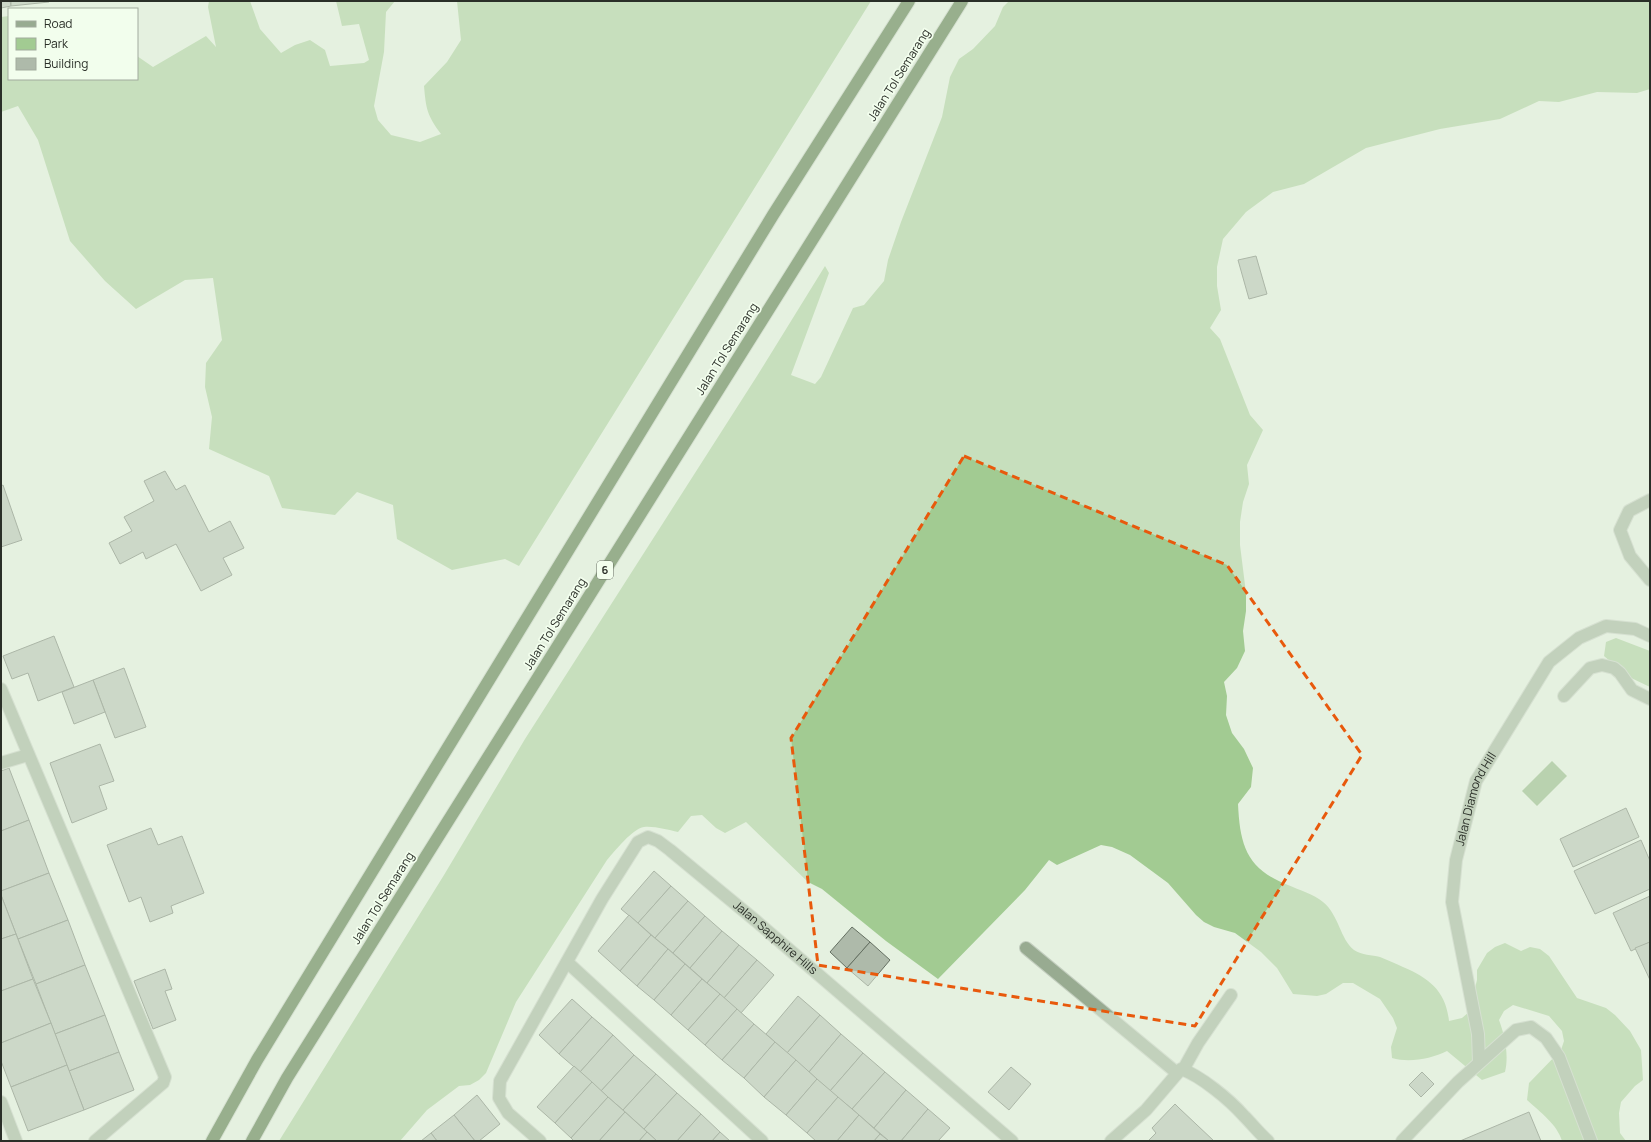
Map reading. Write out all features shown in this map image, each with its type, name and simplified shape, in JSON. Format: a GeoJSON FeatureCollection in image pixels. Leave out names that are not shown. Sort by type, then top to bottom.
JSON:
{"type":"FeatureCollection","features":[{"type":"Feature","properties":{"kind":"highway","name":"Jalan Tol Semarang"},"geometry":{"type":"LineString","coordinates":[[212,1141],[257,1060],[760,236],[908,1]]}},
{"type":"Feature","properties":{"kind":"highway","name":"Jalan Tol Semarang"},"geometry":{"type":"LineString","coordinates":[[252,1141],[287,1078],[962,1]]}},
{"type":"Feature","properties":{"kind":"street"},"geometry":{"type":"LineString","coordinates":[[1650,500],[1629,511],[1620,530],[1630,556],[1650,580]]}},
{"type":"Feature","properties":{"kind":"street","name":"Jalan Diamond Hill"},"geometry":{"type":"LineString","coordinates":[[1479,1062],[1478,1034],[1452,902],[1456,860],[1476,780],[1549,662],[1579,638],[1606,626],[1635,629],[1650,636]]}},
{"type":"Feature","properties":{"kind":"street"},"geometry":{"type":"LineString","coordinates":[[1564,696],[1590,668],[1602,665],[1614,668],[1620,672],[1632,690],[1650,699]]}},
{"type":"Feature","properties":{"kind":"street"},"geometry":{"type":"LineString","coordinates":[[1,689],[165,1077],[163,1083],[95,1141]]}},
{"type":"Feature","properties":{"kind":"street"},"geometry":{"type":"LineString","coordinates":[[1,764],[28,755]]}},
{"type":"Feature","properties":{"kind":"street","name":"Jalan Sapphire Hills"},"geometry":{"type":"LineString","coordinates":[[540,1141],[508,1113],[499,1098],[500,1081],[602,899],[635,846],[638,842],[648,837],[658,841],[670,850],[756,921],[1012,1141]]}},
{"type":"Feature","properties":{"kind":"street"},"geometry":{"type":"LineString","coordinates":[[1026,948],[1180,1071],[1220,1094],[1244,1115],[1268,1141]]}},
{"type":"Feature","properties":{"kind":"street"},"geometry":{"type":"LineString","coordinates":[[567,962],[762,1141]]}},
{"type":"Feature","properties":{"kind":"street"},"geometry":{"type":"LineString","coordinates":[[1111,1141],[1146,1110],[1180,1071],[1231,995]]}},
{"type":"Feature","properties":{"kind":"street"},"geometry":{"type":"LineString","coordinates":[[1402,1141],[1479,1062],[1516,1030],[1531,1027],[1546,1038],[1559,1057],[1591,1141]]}},
{"type":"Feature","properties":{"kind":"street"},"geometry":{"type":"LineString","coordinates":[[1,1102],[16,1141]]}},
{"type":"Feature","properties":{"kind":"highlighted area"},"geometry":{"type":"Polygon","coordinates":[[[964,456],[1227,565],[1362,755],[1195,1026],[818,965],[791,738],[964,456]]]}},
{"type":"Feature","properties":{"kind":"green space"},"geometry":{"type":"Polygon","coordinates":[[[209,1],[250,1],[260,29],[281,53],[295,45],[310,40],[325,50],[330,66],[364,63],[369,60],[359,24],[342,26],[336,1],[395,1],[386,12],[384,52],[374,106],[378,120],[391,135],[420,142],[441,134],[428,112],[424,86],[447,62],[461,40],[457,1],[871,1],[519,566],[505,559],[452,570],[397,539],[393,505],[357,492],[335,515],[282,508],[269,476],[209,449],[212,417],[205,387],[206,363],[222,340],[213,278],[185,280],[136,309],[105,281],[70,241],[38,140],[18,106],[1,112],[1,17],[8,16],[8,80],[138,80],[138,57],[153,67],[206,36],[216,47],[208,7],[209,1]]]}},
{"type":"Feature","properties":{"kind":"green space"},"geometry":{"type":"Polygon","coordinates":[[[1009,1],[1650,1],[1650,89],[1637,93],[1597,92],[1559,102],[1539,101],[1500,119],[1440,129],[1366,148],[1304,184],[1273,192],[1246,212],[1223,239],[1217,267],[1217,286],[1221,310],[1210,328],[1220,339],[1250,415],[1263,430],[1247,465],[1249,484],[1243,502],[1240,522],[1240,545],[1246,593],[1246,611],[1243,631],[1245,651],[1237,668],[1224,682],[1227,696],[1226,715],[1232,733],[1244,749],[1253,768],[1251,787],[1238,804],[1241,832],[1248,854],[1263,872],[1274,879],[1311,894],[1323,902],[1333,913],[1346,940],[1354,950],[1367,955],[1386,959],[1412,971],[1428,981],[1435,987],[1444,1001],[1449,1021],[1462,1018],[1469,1012],[1477,980],[1477,970],[1487,953],[1495,947],[1505,943],[1521,951],[1530,947],[1540,949],[1549,956],[1577,998],[1606,1008],[1615,1015],[1630,1031],[1641,1050],[1643,1080],[1635,1086],[1621,1102],[1619,1113],[1620,1133],[1626,1141],[1562,1141],[1560,1135],[1552,1124],[1527,1100],[1529,1083],[1561,1050],[1564,1041],[1562,1031],[1549,1016],[1513,1005],[1504,1011],[1499,1020],[1506,1046],[1507,1059],[1505,1072],[1482,1080],[1447,1051],[1434,1056],[1413,1060],[1392,1058],[1391,1047],[1397,1028],[1393,1018],[1380,999],[1353,983],[1343,983],[1326,994],[1317,996],[1293,994],[1277,968],[1261,952],[1235,933],[1214,927],[1204,922],[1168,883],[1130,855],[1112,847],[1101,845],[1057,865],[1049,860],[1025,890],[938,979],[886,941],[822,889],[808,882],[746,822],[725,833],[716,828],[702,815],[691,816],[678,832],[661,828],[644,827],[634,832],[619,846],[607,860],[516,1002],[486,1073],[479,1080],[470,1085],[459,1086],[427,1110],[400,1141],[279,1141],[444,875],[525,739],[757,376],[825,266],[829,273],[791,375],[815,384],[821,377],[853,308],[864,305],[884,281],[888,260],[901,222],[942,117],[950,77],[959,59],[973,49],[995,26],[1003,7],[1009,1]]]}},
{"type":"Feature","properties":{"kind":"green space"},"geometry":{"type":"Polygon","coordinates":[[[1616,638],[1650,651],[1650,687],[1627,676],[1604,656],[1606,642],[1616,638]]]}},
{"type":"Feature","properties":{"kind":"shaded area"},"geometry":{"type":"Polygon","coordinates":[[[1552,761],[1567,776],[1537,806],[1522,791],[1552,761]]]}},
{"type":"Feature","properties":{"kind":"building"},"geometry":{"type":"Polygon","coordinates":[[[1,1],[10,1],[11,6],[1,8],[1,1]]]}},
{"type":"Feature","properties":{"kind":"building"},"geometry":{"type":"Polygon","coordinates":[[[11,1],[49,1],[49,2],[11,6],[11,1]]]}},
{"type":"Feature","properties":{"kind":"building"},"geometry":{"type":"Polygon","coordinates":[[[1256,256],[1267,294],[1249,299],[1238,260],[1256,256]]]}},
{"type":"Feature","properties":{"kind":"building"},"geometry":{"type":"Polygon","coordinates":[[[165,471],[176,490],[185,485],[209,532],[230,521],[244,548],[223,558],[232,575],[201,591],[176,544],[146,559],[143,552],[120,564],[109,543],[132,531],[124,517],[154,501],[144,481],[165,471]]]}},
{"type":"Feature","properties":{"kind":"building"},"geometry":{"type":"Polygon","coordinates":[[[3,485],[22,540],[1,547],[1,486],[3,485]]]}},
{"type":"Feature","properties":{"kind":"building"},"geometry":{"type":"Polygon","coordinates":[[[54,636],[74,687],[38,701],[28,673],[12,679],[3,656],[54,636]]]}},
{"type":"Feature","properties":{"kind":"building"},"geometry":{"type":"Polygon","coordinates":[[[124,668],[146,727],[115,738],[93,680],[124,668]]]}},
{"type":"Feature","properties":{"kind":"building"},"geometry":{"type":"Polygon","coordinates":[[[93,680],[105,712],[74,724],[62,692],[93,680]]]}},
{"type":"Feature","properties":{"kind":"building"},"geometry":{"type":"Polygon","coordinates":[[[100,744],[114,781],[99,786],[107,809],[72,823],[50,763],[100,744]]]}},
{"type":"Feature","properties":{"kind":"building"},"geometry":{"type":"Polygon","coordinates":[[[9,768],[29,820],[1,831],[1,771],[9,768]]]}},
{"type":"Feature","properties":{"kind":"building"},"geometry":{"type":"Polygon","coordinates":[[[1626,808],[1639,837],[1573,867],[1560,839],[1626,808]]]}},
{"type":"Feature","properties":{"kind":"building"},"geometry":{"type":"Polygon","coordinates":[[[29,820],[49,873],[1,891],[1,831],[29,820]]]}},
{"type":"Feature","properties":{"kind":"building"},"geometry":{"type":"Polygon","coordinates":[[[151,828],[158,845],[182,836],[204,893],[171,906],[173,913],[150,922],[141,897],[129,902],[107,845],[151,828]]]}},
{"type":"Feature","properties":{"kind":"building"},"geometry":{"type":"Polygon","coordinates":[[[1641,840],[1650,861],[1650,889],[1595,914],[1574,871],[1641,840]]]}},
{"type":"Feature","properties":{"kind":"building"},"geometry":{"type":"Polygon","coordinates":[[[654,871],[671,886],[638,923],[621,909],[654,871]]]}},
{"type":"Feature","properties":{"kind":"building"},"geometry":{"type":"Polygon","coordinates":[[[49,873],[68,920],[18,939],[1,895],[1,891],[49,873]]]}},
{"type":"Feature","properties":{"kind":"building"},"geometry":{"type":"Polygon","coordinates":[[[671,886],[688,901],[655,938],[638,923],[671,886]]]}},
{"type":"Feature","properties":{"kind":"building"},"geometry":{"type":"Polygon","coordinates":[[[1,895],[16,934],[1,939],[1,895]]]}},
{"type":"Feature","properties":{"kind":"building"},"geometry":{"type":"Polygon","coordinates":[[[1650,896],[1650,942],[1631,951],[1613,913],[1650,896]]]}},
{"type":"Feature","properties":{"kind":"building"},"geometry":{"type":"Polygon","coordinates":[[[688,901],[705,916],[673,953],[655,938],[688,901]]]}},
{"type":"Feature","properties":{"kind":"building"},"geometry":{"type":"Polygon","coordinates":[[[629,915],[651,935],[620,971],[598,951],[629,915]]]}},
{"type":"Feature","properties":{"kind":"building"},"geometry":{"type":"Polygon","coordinates":[[[705,916],[722,931],[690,968],[673,953],[705,916]]]}},
{"type":"Feature","properties":{"kind":"building"},"geometry":{"type":"Polygon","coordinates":[[[68,920],[85,965],[36,984],[18,939],[68,920]]]}},
{"type":"Feature","properties":{"kind":"building"},"geometry":{"type":"Polygon","coordinates":[[[852,927],[870,942],[847,968],[830,952],[852,927]]]}},
{"type":"Feature","properties":{"kind":"building"},"geometry":{"type":"Polygon","coordinates":[[[722,931],[739,945],[707,983],[690,968],[722,931]]]}},
{"type":"Feature","properties":{"kind":"building"},"geometry":{"type":"Polygon","coordinates":[[[16,934],[33,979],[1,991],[1,939],[16,934]]]}},
{"type":"Feature","properties":{"kind":"building"},"geometry":{"type":"Polygon","coordinates":[[[651,935],[668,949],[637,986],[620,971],[651,935]]]}},
{"type":"Feature","properties":{"kind":"building"},"geometry":{"type":"Polygon","coordinates":[[[870,942],[890,960],[868,986],[847,968],[870,942]]]}},
{"type":"Feature","properties":{"kind":"building"},"geometry":{"type":"Polygon","coordinates":[[[1650,942],[1650,980],[1635,948],[1650,942]]]}},
{"type":"Feature","properties":{"kind":"building"},"geometry":{"type":"Polygon","coordinates":[[[739,945],[757,960],[724,998],[707,983],[739,945]]]}},
{"type":"Feature","properties":{"kind":"building"},"geometry":{"type":"Polygon","coordinates":[[[668,949],[685,964],[654,1000],[637,986],[668,949]]]}},
{"type":"Feature","properties":{"kind":"building"},"geometry":{"type":"Polygon","coordinates":[[[757,960],[774,975],[741,1013],[724,998],[757,960]]]}},
{"type":"Feature","properties":{"kind":"building"},"geometry":{"type":"Polygon","coordinates":[[[685,964],[702,979],[671,1015],[654,1000],[685,964]]]}},
{"type":"Feature","properties":{"kind":"building"},"geometry":{"type":"Polygon","coordinates":[[[85,965],[105,1015],[55,1034],[36,984],[85,965]]]}},
{"type":"Feature","properties":{"kind":"building"},"geometry":{"type":"Polygon","coordinates":[[[165,969],[172,989],[165,991],[176,1020],[153,1029],[134,981],[165,969]]]}},
{"type":"Feature","properties":{"kind":"building"},"geometry":{"type":"Polygon","coordinates":[[[33,979],[51,1023],[1,1043],[1,991],[33,979]]]}},
{"type":"Feature","properties":{"kind":"building"},"geometry":{"type":"Polygon","coordinates":[[[702,979],[720,994],[688,1030],[671,1015],[702,979]]]}},
{"type":"Feature","properties":{"kind":"building"},"geometry":{"type":"Polygon","coordinates":[[[720,994],[737,1009],[705,1045],[688,1030],[720,994]]]}},
{"type":"Feature","properties":{"kind":"building"},"geometry":{"type":"Polygon","coordinates":[[[798,996],[820,1015],[787,1053],[766,1034],[798,996]]]}},
{"type":"Feature","properties":{"kind":"building"},"geometry":{"type":"Polygon","coordinates":[[[572,999],[592,1017],[559,1054],[539,1035],[572,999]]]}},
{"type":"Feature","properties":{"kind":"building"},"geometry":{"type":"Polygon","coordinates":[[[737,1009],[754,1024],[722,1060],[705,1045],[737,1009]]]}},
{"type":"Feature","properties":{"kind":"building"},"geometry":{"type":"Polygon","coordinates":[[[105,1015],[119,1052],[69,1071],[55,1034],[105,1015]]]}},
{"type":"Feature","properties":{"kind":"building"},"geometry":{"type":"Polygon","coordinates":[[[820,1015],[841,1034],[809,1072],[787,1053],[820,1015]]]}},
{"type":"Feature","properties":{"kind":"building"},"geometry":{"type":"Polygon","coordinates":[[[592,1017],[613,1035],[580,1072],[559,1054],[592,1017]]]}},
{"type":"Feature","properties":{"kind":"building"},"geometry":{"type":"Polygon","coordinates":[[[51,1023],[67,1065],[11,1087],[1,1061],[1,1043],[51,1023]]]}},
{"type":"Feature","properties":{"kind":"building"},"geometry":{"type":"Polygon","coordinates":[[[754,1024],[775,1042],[744,1078],[722,1060],[754,1024]]]}},
{"type":"Feature","properties":{"kind":"building"},"geometry":{"type":"Polygon","coordinates":[[[841,1034],[863,1053],[830,1091],[809,1072],[841,1034]]]}},
{"type":"Feature","properties":{"kind":"building"},"geometry":{"type":"Polygon","coordinates":[[[613,1035],[634,1055],[601,1091],[580,1072],[613,1035]]]}},
{"type":"Feature","properties":{"kind":"building"},"geometry":{"type":"Polygon","coordinates":[[[775,1042],[796,1060],[764,1097],[744,1078],[775,1042]]]}},
{"type":"Feature","properties":{"kind":"building"},"geometry":{"type":"Polygon","coordinates":[[[119,1052],[134,1090],[84,1110],[69,1071],[119,1052]]]}},
{"type":"Feature","properties":{"kind":"building"},"geometry":{"type":"Polygon","coordinates":[[[863,1053],[885,1072],[852,1109],[830,1091],[863,1053]]]}},
{"type":"Feature","properties":{"kind":"building"},"geometry":{"type":"Polygon","coordinates":[[[634,1055],[656,1074],[623,1110],[601,1091],[634,1055]]]}},
{"type":"Feature","properties":{"kind":"building"},"geometry":{"type":"Polygon","coordinates":[[[796,1060],[817,1079],[786,1115],[764,1097],[796,1060]]]}},
{"type":"Feature","properties":{"kind":"building"},"geometry":{"type":"Polygon","coordinates":[[[67,1065],[84,1110],[28,1131],[11,1087],[67,1065]]]}},
{"type":"Feature","properties":{"kind":"building"},"geometry":{"type":"Polygon","coordinates":[[[574,1066],[592,1082],[555,1123],[537,1107],[574,1066]]]}},
{"type":"Feature","properties":{"kind":"building"},"geometry":{"type":"Polygon","coordinates":[[[1011,1067],[1031,1084],[1009,1110],[988,1092],[1011,1067]]]}},
{"type":"Feature","properties":{"kind":"building"},"geometry":{"type":"Polygon","coordinates":[[[885,1072],[906,1090],[874,1128],[852,1109],[885,1072]]]}},
{"type":"Feature","properties":{"kind":"building"},"geometry":{"type":"Polygon","coordinates":[[[1422,1072],[1434,1084],[1421,1097],[1409,1085],[1422,1072]]]}},
{"type":"Feature","properties":{"kind":"building"},"geometry":{"type":"Polygon","coordinates":[[[656,1074],[677,1093],[644,1129],[623,1110],[656,1074]]]}},
{"type":"Feature","properties":{"kind":"building"},"geometry":{"type":"Polygon","coordinates":[[[817,1079],[838,1097],[807,1133],[786,1115],[817,1079]]]}},
{"type":"Feature","properties":{"kind":"building"},"geometry":{"type":"Polygon","coordinates":[[[592,1082],[608,1097],[571,1138],[555,1123],[592,1082]]]}},
{"type":"Feature","properties":{"kind":"building"},"geometry":{"type":"Polygon","coordinates":[[[906,1090],[928,1109],[901,1141],[889,1141],[874,1128],[906,1090]]]}},
{"type":"Feature","properties":{"kind":"building"},"geometry":{"type":"Polygon","coordinates":[[[677,1093],[701,1114],[677,1141],[657,1141],[644,1129],[677,1093]]]}},
{"type":"Feature","properties":{"kind":"building"},"geometry":{"type":"Polygon","coordinates":[[[477,1095],[500,1124],[479,1141],[475,1141],[454,1115],[477,1095]]]}},
{"type":"Feature","properties":{"kind":"building"},"geometry":{"type":"Polygon","coordinates":[[[608,1097],[625,1112],[599,1141],[574,1141],[571,1138],[608,1097]]]}},
{"type":"Feature","properties":{"kind":"building"},"geometry":{"type":"Polygon","coordinates":[[[838,1097],[859,1115],[837,1141],[816,1141],[807,1133],[838,1097]]]}},
{"type":"Feature","properties":{"kind":"building"},"geometry":{"type":"Polygon","coordinates":[[[1175,1104],[1214,1141],[1148,1141],[1156,1133],[1152,1128],[1175,1104]]]}},
{"type":"Feature","properties":{"kind":"building"},"geometry":{"type":"Polygon","coordinates":[[[928,1109],[950,1128],[938,1141],[901,1141],[928,1109]]]}},
{"type":"Feature","properties":{"kind":"building"},"geometry":{"type":"Polygon","coordinates":[[[625,1112],[647,1132],[639,1141],[599,1141],[625,1112]]]}},
{"type":"Feature","properties":{"kind":"building"},"geometry":{"type":"Polygon","coordinates":[[[1529,1112],[1541,1141],[1460,1141],[1529,1112]]]}},
{"type":"Feature","properties":{"kind":"building"},"geometry":{"type":"Polygon","coordinates":[[[701,1114],[720,1132],[712,1141],[677,1141],[701,1114]]]}},
{"type":"Feature","properties":{"kind":"building"},"geometry":{"type":"Polygon","coordinates":[[[454,1115],[475,1141],[437,1141],[431,1133],[454,1115]]]}},
{"type":"Feature","properties":{"kind":"building"},"geometry":{"type":"Polygon","coordinates":[[[859,1115],[880,1134],[874,1141],[837,1141],[859,1115]]]}},
{"type":"Feature","properties":{"kind":"building"},"geometry":{"type":"Polygon","coordinates":[[[647,1132],[657,1141],[639,1141],[647,1132]]]}},
{"type":"Feature","properties":{"kind":"building"},"geometry":{"type":"Polygon","coordinates":[[[720,1132],[730,1141],[712,1141],[720,1132]]]}},
{"type":"Feature","properties":{"kind":"building"},"geometry":{"type":"Polygon","coordinates":[[[431,1133],[437,1141],[421,1141],[431,1133]]]}},
{"type":"Feature","properties":{"kind":"building"},"geometry":{"type":"Polygon","coordinates":[[[880,1134],[889,1141],[874,1141],[880,1134]]]}}]}
